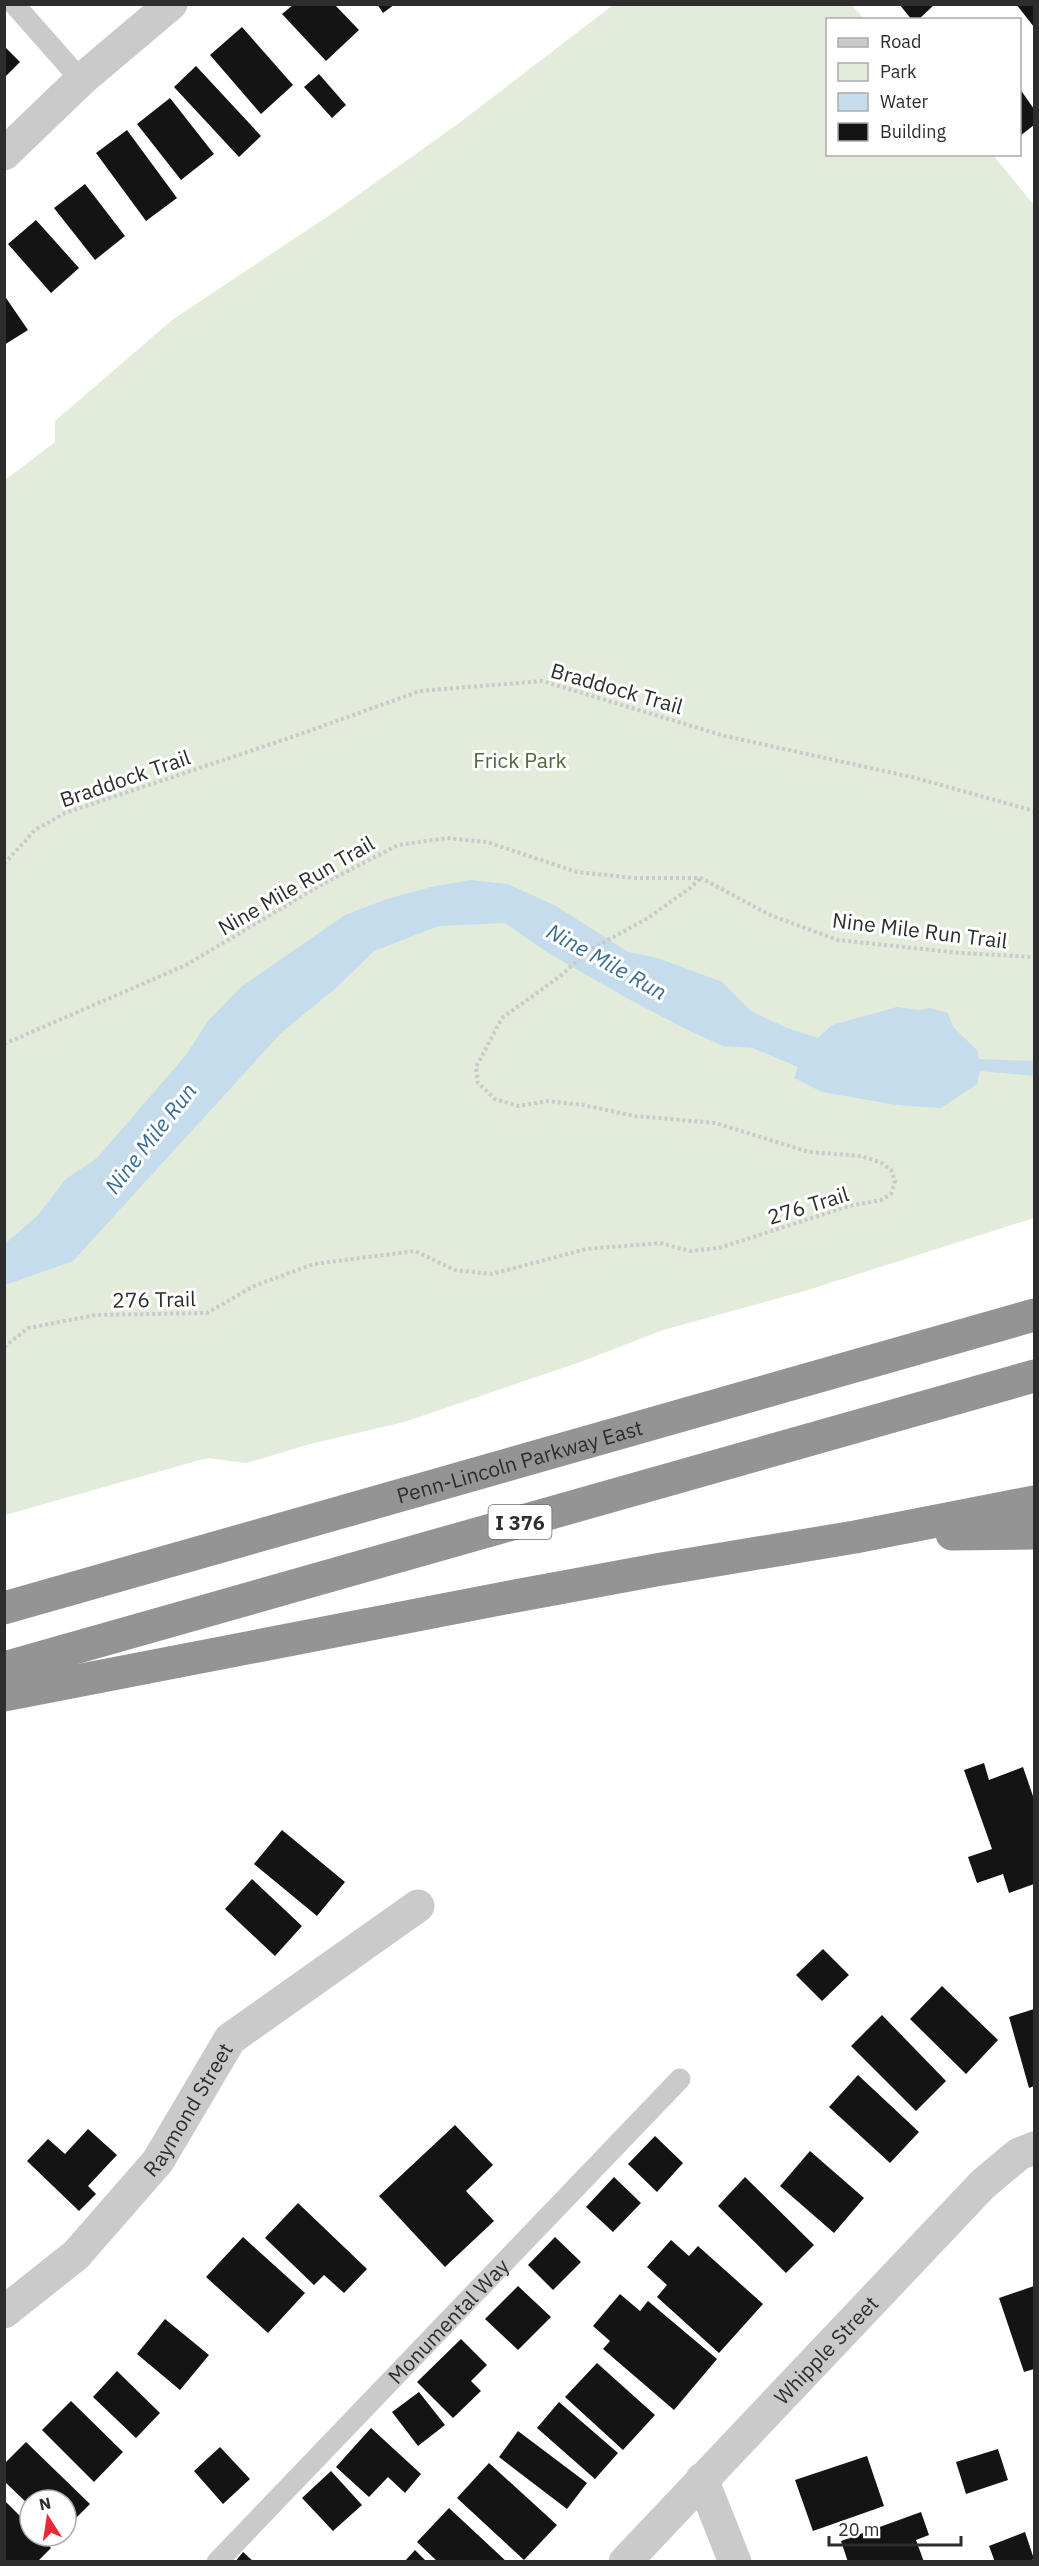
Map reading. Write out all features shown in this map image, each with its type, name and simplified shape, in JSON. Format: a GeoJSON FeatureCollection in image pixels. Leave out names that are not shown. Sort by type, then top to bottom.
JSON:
{"type":"FeatureCollection","features":[{"type":"Feature","properties":{"kind":"highway"},"geometry":{"type":"LineString","coordinates":[[984,1329],[1035,1308]]}},
{"type":"Feature","properties":{"kind":"highway","name":"Penn-Lincoln Parkway East"},"geometry":{"type":"LineString","coordinates":[[4,1608],[1035,1315]]}},
{"type":"Feature","properties":{"kind":"highway","name":"I 376"},"geometry":{"type":"LineString","coordinates":[[4,1668],[1035,1376]]}},
{"type":"Feature","properties":{"kind":"highway"},"geometry":{"type":"LineString","coordinates":[[4,1695],[656,1570],[855,1537],[1035,1502]]}},
{"type":"Feature","properties":{"kind":"highway"},"geometry":{"type":"LineString","coordinates":[[855,1537],[1035,1533]]}},
{"type":"Feature","properties":{"kind":"street"},"geometry":{"type":"LineString","coordinates":[[4,154],[81,80],[171,4]]}},
{"type":"Feature","properties":{"kind":"street","name":"Raymond Street"},"geometry":{"type":"LineString","coordinates":[[4,2312],[76,2255],[159,2161],[230,2039],[418,1906]]}},
{"type":"Feature","properties":{"kind":"street","name":"Whipple Street"},"geometry":{"type":"LineString","coordinates":[[625,2562],[983,2184],[1019,2154],[1035,2148]]}},
{"type":"Feature","properties":{"kind":"street"},"geometry":{"type":"LineString","coordinates":[[702,2479],[735,2562]]}},
{"type":"Feature","properties":{"kind":"lane"},"geometry":{"type":"LineString","coordinates":[[14,4],[81,80]]}},
{"type":"Feature","properties":{"kind":"lane","name":"Monumental Way"},"geometry":{"type":"LineString","coordinates":[[217,2562],[680,2079]]}},
{"type":"Feature","properties":{"kind":"path","name":"Braddock Trail"},"geometry":{"type":"LineString","coordinates":[[4,864],[35,830],[65,813],[292,737],[420,691],[542,681],[725,736],[916,778],[1035,811]]}},
{"type":"Feature","properties":{"kind":"path","name":"Nine Mile Run Trail"},"geometry":{"type":"LineString","coordinates":[[4,1044],[186,965],[319,886],[398,845],[447,838],[487,842],[577,872],[635,878],[701,878],[770,915],[838,940],[948,952],[1035,957]]}},
{"type":"Feature","properties":{"kind":"path","name":"276 Trail"},"geometry":{"type":"LineString","coordinates":[[4,1347],[28,1328],[96,1315],[207,1314],[254,1286],[314,1264],[416,1251],[455,1270],[492,1274],[586,1249],[660,1243],[690,1251],[719,1248],[849,1206],[880,1200],[891,1194],[895,1182],[891,1170],[882,1162],[861,1156],[809,1152],[715,1123],[635,1116],[547,1101],[518,1106],[495,1099],[478,1083],[476,1067],[502,1018],[563,974],[586,952],[648,918],[701,878]]}},
{"type":"Feature","properties":{"kind":"green space","name":"Frick Park"},"geometry":{"type":"Polygon","coordinates":[[[613,5],[852,5],[863,18],[826,18],[826,156],[994,156],[1034,205],[1034,1218],[808,1290],[663,1330],[583,1361],[404,1422],[310,1444],[246,1463],[207,1458],[5,1515],[5,480],[55,442],[55,421],[172,320],[327,217],[455,126],[613,5]]]}},
{"type":"Feature","properties":{"kind":"water","name":"Nine Mile Run"},"geometry":{"type":"Polygon","coordinates":[[[470,880],[508,884],[556,906],[628,952],[658,958],[722,982],[751,1011],[787,1028],[818,1038],[832,1025],[897,1007],[919,1010],[930,1008],[948,1013],[953,1027],[977,1050],[979,1059],[1034,1061],[1034,1076],[980,1071],[977,1084],[941,1108],[897,1105],[822,1092],[794,1078],[798,1067],[753,1048],[723,1046],[692,1032],[548,953],[505,923],[439,926],[374,951],[336,988],[281,1033],[73,1261],[5,1285],[5,1244],[38,1215],[66,1179],[97,1158],[186,1055],[208,1021],[241,987],[345,915],[387,899],[431,887],[470,880]]]}},
{"type":"Feature","properties":{"kind":"building"},"geometry":{"type":"Polygon","coordinates":[[[377,4],[395,4],[383,13],[377,4]]]}},
{"type":"Feature","properties":{"kind":"building"},"geometry":{"type":"Polygon","coordinates":[[[899,4],[935,4],[920,18],[910,18],[899,4]]]}},
{"type":"Feature","properties":{"kind":"building"},"geometry":{"type":"Polygon","coordinates":[[[1016,4],[1034,4],[1034,27],[1016,4]]]}},
{"type":"Feature","properties":{"kind":"building"},"geometry":{"type":"Polygon","coordinates":[[[293,5],[335,5],[359,30],[326,61],[282,14],[293,5]]]}},
{"type":"Feature","properties":{"kind":"building"},"geometry":{"type":"Polygon","coordinates":[[[242,27],[293,85],[261,114],[210,55],[242,27]]]}},
{"type":"Feature","properties":{"kind":"building"},"geometry":{"type":"Polygon","coordinates":[[[4,46],[20,62],[4,78],[4,46]]]}},
{"type":"Feature","properties":{"kind":"building"},"geometry":{"type":"Polygon","coordinates":[[[196,66],[261,136],[239,157],[174,87],[196,66]]]}},
{"type":"Feature","properties":{"kind":"building"},"geometry":{"type":"Polygon","coordinates":[[[319,74],[346,105],[332,118],[304,87],[319,74]]]}},
{"type":"Feature","properties":{"kind":"building"},"geometry":{"type":"Polygon","coordinates":[[[1021,90],[1034,109],[1034,125],[1021,135],[1021,90]]]}},
{"type":"Feature","properties":{"kind":"building"},"geometry":{"type":"Polygon","coordinates":[[[170,98],[214,154],[181,180],[137,124],[170,98]]]}},
{"type":"Feature","properties":{"kind":"building"},"geometry":{"type":"Polygon","coordinates":[[[127,130],[177,198],[146,221],[96,153],[127,130]]]}},
{"type":"Feature","properties":{"kind":"building"},"geometry":{"type":"Polygon","coordinates":[[[85,184],[125,236],[95,260],[54,208],[85,184]]]}},
{"type":"Feature","properties":{"kind":"building"},"geometry":{"type":"Polygon","coordinates":[[[36,220],[79,268],[51,293],[8,244],[36,220]]]}},
{"type":"Feature","properties":{"kind":"building"},"geometry":{"type":"Polygon","coordinates":[[[4,295],[28,330],[4,345],[4,295]]]}},
{"type":"Feature","properties":{"kind":"building"},"geometry":{"type":"Polygon","coordinates":[[[984,1763],[989,1780],[1023,1767],[1034,1799],[1034,1884],[1009,1893],[1003,1874],[977,1883],[968,1857],[992,1849],[964,1770],[984,1763]]]}},
{"type":"Feature","properties":{"kind":"building"},"geometry":{"type":"Polygon","coordinates":[[[282,1830],[345,1882],[317,1916],[254,1864],[282,1830]]]}},
{"type":"Feature","properties":{"kind":"building"},"geometry":{"type":"Polygon","coordinates":[[[252,1879],[302,1926],[275,1956],[225,1909],[252,1879]]]}},
{"type":"Feature","properties":{"kind":"building"},"geometry":{"type":"Polygon","coordinates":[[[823,1949],[849,1975],[822,2001],[796,1975],[823,1949]]]}},
{"type":"Feature","properties":{"kind":"building"},"geometry":{"type":"Polygon","coordinates":[[[942,1986],[998,2040],[966,2074],[910,2019],[942,1986]]]}},
{"type":"Feature","properties":{"kind":"building"},"geometry":{"type":"Polygon","coordinates":[[[1034,2009],[1034,2086],[1029,2088],[1009,2017],[1034,2009]]]}},
{"type":"Feature","properties":{"kind":"building"},"geometry":{"type":"Polygon","coordinates":[[[882,2015],[946,2081],[916,2111],[851,2046],[882,2015]]]}},
{"type":"Feature","properties":{"kind":"building"},"geometry":{"type":"Polygon","coordinates":[[[858,2075],[919,2132],[890,2163],[829,2107],[858,2075]]]}},
{"type":"Feature","properties":{"kind":"building"},"geometry":{"type":"Polygon","coordinates":[[[455,2125],[493,2165],[466,2191],[494,2221],[445,2267],[379,2196],[455,2125]]]}},
{"type":"Feature","properties":{"kind":"building"},"geometry":{"type":"Polygon","coordinates":[[[88,2129],[117,2155],[88,2186],[96,2194],[79,2211],[27,2161],[48,2139],[65,2154],[88,2129]]]}},
{"type":"Feature","properties":{"kind":"building"},"geometry":{"type":"Polygon","coordinates":[[[655,2136],[683,2163],[657,2192],[628,2164],[655,2136]]]}},
{"type":"Feature","properties":{"kind":"building"},"geometry":{"type":"Polygon","coordinates":[[[810,2151],[864,2198],[834,2233],[780,2186],[810,2151]]]}},
{"type":"Feature","properties":{"kind":"building"},"geometry":{"type":"Polygon","coordinates":[[[614,2177],[641,2203],[613,2232],[586,2207],[614,2177]]]}},
{"type":"Feature","properties":{"kind":"building"},"geometry":{"type":"Polygon","coordinates":[[[745,2177],[814,2245],[786,2273],[718,2206],[745,2177]]]}},
{"type":"Feature","properties":{"kind":"building"},"geometry":{"type":"Polygon","coordinates":[[[298,2203],[367,2269],[344,2293],[324,2275],[314,2285],[265,2238],[298,2203]]]}},
{"type":"Feature","properties":{"kind":"building"},"geometry":{"type":"Polygon","coordinates":[[[243,2237],[305,2293],[268,2333],[206,2277],[243,2237]]]}},
{"type":"Feature","properties":{"kind":"building"},"geometry":{"type":"Polygon","coordinates":[[[555,2237],[581,2262],[553,2290],[528,2265],[555,2237]]]}},
{"type":"Feature","properties":{"kind":"building"},"geometry":{"type":"Polygon","coordinates":[[[671,2240],[689,2256],[698,2246],[763,2304],[719,2353],[657,2297],[667,2285],[647,2267],[671,2240]]]}},
{"type":"Feature","properties":{"kind":"building"},"geometry":{"type":"Polygon","coordinates":[[[518,2286],[551,2317],[518,2350],[485,2319],[518,2286]]]}},
{"type":"Feature","properties":{"kind":"building"},"geometry":{"type":"Polygon","coordinates":[[[1034,2286],[1034,2369],[1024,2372],[999,2298],[1034,2286]]]}},
{"type":"Feature","properties":{"kind":"building"},"geometry":{"type":"Polygon","coordinates":[[[620,2294],[640,2311],[648,2301],[717,2359],[674,2410],[603,2349],[610,2341],[593,2326],[620,2294]]]}},
{"type":"Feature","properties":{"kind":"building"},"geometry":{"type":"Polygon","coordinates":[[[165,2319],[209,2355],[180,2390],[137,2354],[165,2319]]]}},
{"type":"Feature","properties":{"kind":"building"},"geometry":{"type":"Polygon","coordinates":[[[461,2339],[487,2365],[471,2381],[481,2391],[453,2418],[417,2382],[461,2339]]]}},
{"type":"Feature","properties":{"kind":"building"},"geometry":{"type":"Polygon","coordinates":[[[597,2363],[655,2415],[623,2450],[565,2397],[597,2363]]]}},
{"type":"Feature","properties":{"kind":"building"},"geometry":{"type":"Polygon","coordinates":[[[117,2371],[160,2413],[136,2438],[93,2397],[117,2371]]]}},
{"type":"Feature","properties":{"kind":"building"},"geometry":{"type":"Polygon","coordinates":[[[419,2392],[445,2425],[418,2446],[392,2412],[419,2392]]]}},
{"type":"Feature","properties":{"kind":"building"},"geometry":{"type":"Polygon","coordinates":[[[71,2401],[123,2452],[94,2482],[42,2430],[71,2401]]]}},
{"type":"Feature","properties":{"kind":"building"},"geometry":{"type":"Polygon","coordinates":[[[559,2402],[618,2453],[595,2479],[537,2428],[559,2402]]]}},
{"type":"Feature","properties":{"kind":"building"},"geometry":{"type":"Polygon","coordinates":[[[371,2428],[421,2474],[405,2493],[388,2477],[369,2497],[336,2467],[371,2428]]]}},
{"type":"Feature","properties":{"kind":"building"},"geometry":{"type":"Polygon","coordinates":[[[518,2431],[587,2483],[567,2509],[499,2457],[518,2431]]]}},
{"type":"Feature","properties":{"kind":"building"},"geometry":{"type":"Polygon","coordinates":[[[26,2442],[73,2488],[18,2488],[18,2494],[4,2481],[4,2464],[26,2442]]]}},
{"type":"Feature","properties":{"kind":"building"},"geometry":{"type":"Polygon","coordinates":[[[220,2447],[250,2479],[223,2504],[194,2471],[220,2447]]]}},
{"type":"Feature","properties":{"kind":"building"},"geometry":{"type":"Polygon","coordinates":[[[998,2449],[1008,2480],[966,2494],[956,2462],[998,2449]]]}},
{"type":"Feature","properties":{"kind":"building"},"geometry":{"type":"Polygon","coordinates":[[[867,2456],[884,2506],[813,2531],[795,2480],[867,2456]]]}},
{"type":"Feature","properties":{"kind":"building"},"geometry":{"type":"Polygon","coordinates":[[[489,2463],[557,2525],[524,2560],[457,2498],[489,2463]]]}},
{"type":"Feature","properties":{"kind":"building"},"geometry":{"type":"Polygon","coordinates":[[[331,2471],[362,2505],[333,2531],[302,2498],[331,2471]]]}},
{"type":"Feature","properties":{"kind":"building"},"geometry":{"type":"Polygon","coordinates":[[[78,2492],[90,2504],[78,2516],[78,2492]]]}},
{"type":"Feature","properties":{"kind":"building"},"geometry":{"type":"Polygon","coordinates":[[[4,2500],[18,2514],[18,2548],[51,2548],[37,2562],[4,2562],[4,2500]]]}},
{"type":"Feature","properties":{"kind":"building"},"geometry":{"type":"Polygon","coordinates":[[[449,2508],[507,2562],[438,2562],[417,2542],[449,2508]]]}},
{"type":"Feature","properties":{"kind":"building"},"geometry":{"type":"Polygon","coordinates":[[[921,2512],[929,2535],[916,2540],[924,2562],[848,2562],[841,2541],[921,2512]]]}},
{"type":"Feature","properties":{"kind":"building"},"geometry":{"type":"Polygon","coordinates":[[[1025,2532],[1034,2559],[1028,2562],[995,2562],[989,2546],[1025,2532]]]}},
{"type":"Feature","properties":{"kind":"building"},"geometry":{"type":"Polygon","coordinates":[[[415,2550],[427,2562],[404,2562],[415,2550]]]}},
{"type":"Feature","properties":{"kind":"building"},"geometry":{"type":"Polygon","coordinates":[[[243,2552],[254,2562],[235,2562],[243,2552]]]}}]}
